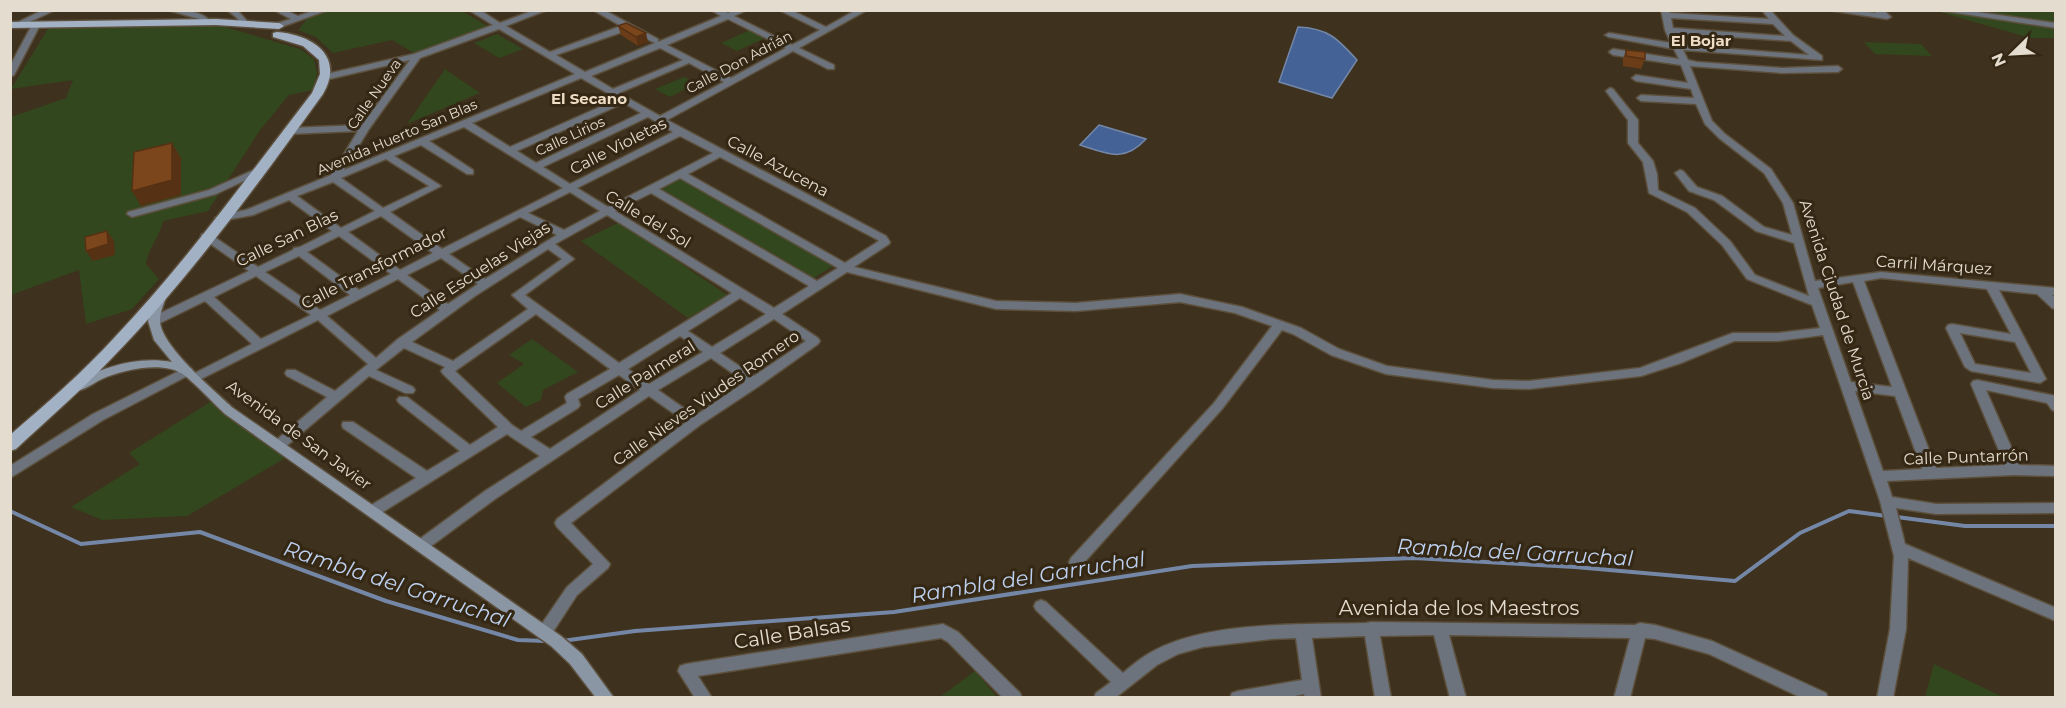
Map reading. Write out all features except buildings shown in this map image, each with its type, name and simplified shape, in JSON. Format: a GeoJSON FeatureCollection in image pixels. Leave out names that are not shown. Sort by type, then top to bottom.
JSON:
{"type":"FeatureCollection","features":[{"type":"Feature","properties":{"kind":"main road"},"geometry":{"type":"LineString","coordinates":[[14,25],[34,21],[207,22],[283,28],[322,57],[327,69],[316,94],[258,171],[137,321],[106,355],[16,440]]}},
{"type":"Feature","properties":{"kind":"main road"},"geometry":{"type":"LineString","coordinates":[[137,321],[149,318],[154,321],[158,300],[164,288]]}},
{"type":"Feature","properties":{"kind":"main road","name":"Avenida de San Javier"},"geometry":{"type":"LineString","coordinates":[[154,321],[160,340],[191,375],[229,411],[544,633],[576,659],[606,698]]}},
{"type":"Feature","properties":{"kind":"main road"},"geometry":{"type":"LineString","coordinates":[[65,394],[96,378],[137,365],[165,364],[191,375]]}},
{"type":"Feature","properties":{"kind":"street"},"geometry":{"type":"LineString","coordinates":[[22,10],[34,21]]}},
{"type":"Feature","properties":{"kind":"street"},"geometry":{"type":"LineString","coordinates":[[10,75],[34,21],[51,10]]}},
{"type":"Feature","properties":{"kind":"street"},"geometry":{"type":"LineString","coordinates":[[172,10],[202,17],[207,22]]}},
{"type":"Feature","properties":{"kind":"street"},"geometry":{"type":"LineString","coordinates":[[231,10],[239,15],[245,24]]}},
{"type":"Feature","properties":{"kind":"street"},"geometry":{"type":"LineString","coordinates":[[278,10],[283,28],[324,10]]}},
{"type":"Feature","properties":{"kind":"street","name":"Calle Azucena"},"geometry":{"type":"LineString","coordinates":[[473,10],[680,132],[882,238]]}},
{"type":"Feature","properties":{"kind":"street"},"geometry":{"type":"LineString","coordinates":[[325,77],[417,56],[543,10]]}},
{"type":"Feature","properties":{"kind":"street"},"geometry":{"type":"LineString","coordinates":[[597,10],[731,82]]}},
{"type":"Feature","properties":{"kind":"street","name":"Avenida Huerto San Blas"},"geometry":{"type":"LineString","coordinates":[[220,218],[249,213],[658,43],[723,13],[743,10]]}},
{"type":"Feature","properties":{"kind":"street"},"geometry":{"type":"LineString","coordinates":[[783,10],[827,30]]}},
{"type":"Feature","properties":{"kind":"street"},"geometry":{"type":"LineString","coordinates":[[1613,52],[1685,64],[1799,72],[1839,69],[1792,39],[1774,22],[1766,10]]}},
{"type":"Feature","properties":{"kind":"street"},"geometry":{"type":"LineString","coordinates":[[1832,10],[1879,13]]}},
{"type":"Feature","properties":{"kind":"street"},"geometry":{"type":"LineString","coordinates":[[1942,10],[2055,26]]}},
{"type":"Feature","properties":{"kind":"street","name":"Calle Don Adrián"},"geometry":{"type":"LineString","coordinates":[[660,120],[858,11]]}},
{"type":"Feature","properties":{"kind":"street"},"geometry":{"type":"LineString","coordinates":[[723,13],[831,68]]}},
{"type":"Feature","properties":{"kind":"street"},"geometry":{"type":"LineString","coordinates":[[1666,13],[1774,22]]}},
{"type":"Feature","properties":{"kind":"street","name":"Avenida Ciudad de Murcia"},"geometry":{"type":"LineString","coordinates":[[1666,13],[1669,30],[1712,127],[1759,163],[1772,176],[1788,203],[1811,285],[1887,501],[1900,549],[1898,629],[1885,698]]}},
{"type":"Feature","properties":{"kind":"street"},"geometry":{"type":"LineString","coordinates":[[549,55],[627,27]]}},
{"type":"Feature","properties":{"kind":"street"},"geometry":{"type":"LineString","coordinates":[[1669,30],[1792,39]]}},
{"type":"Feature","properties":{"kind":"street"},"geometry":{"type":"LineString","coordinates":[[1609,36],[1677,47],[1819,58]]}},
{"type":"Feature","properties":{"kind":"street","name":"Calle Nueva"},"geometry":{"type":"LineString","coordinates":[[334,178],[365,128],[417,56]]}},
{"type":"Feature","properties":{"kind":"street"},"geometry":{"type":"LineString","coordinates":[[613,92],[690,60]]}},
{"type":"Feature","properties":{"kind":"street"},"geometry":{"type":"LineString","coordinates":[[1636,78],[1694,87]]}},
{"type":"Feature","properties":{"kind":"street"},"geometry":{"type":"LineString","coordinates":[[1610,91],[1633,120],[1633,143],[1648,161],[1652,174],[1653,191],[1691,210],[1726,243],[1751,277],[1817,303]]}},
{"type":"Feature","properties":{"kind":"street"},"geometry":{"type":"LineString","coordinates":[[1641,98],[1699,101]]}},
{"type":"Feature","properties":{"kind":"street"},"geometry":{"type":"LineString","coordinates":[[509,151],[625,99]]}},
{"type":"Feature","properties":{"kind":"street","name":"Calle Lirios"},"geometry":{"type":"LineString","coordinates":[[535,167],[648,113]]}},
{"type":"Feature","properties":{"kind":"street","name":"Calle del Sol"},"geometry":{"type":"LineString","coordinates":[[465,123],[773,313],[814,341]]}},
{"type":"Feature","properties":{"kind":"street"},"geometry":{"type":"LineString","coordinates":[[288,131],[365,128]]}},
{"type":"Feature","properties":{"kind":"street","name":"Calle Violetas"},"geometry":{"type":"LineString","coordinates":[[568,188],[680,132]]}},
{"type":"Feature","properties":{"kind":"street"},"geometry":{"type":"LineString","coordinates":[[422,141],[470,172]]}},
{"type":"Feature","properties":{"kind":"street","name":"Calle Escuelas Viejas"},"geometry":{"type":"LineString","coordinates":[[279,445],[370,366],[447,309],[548,244],[720,153]]}},
{"type":"Feature","properties":{"kind":"street","name":"Calle San Blas"},"geometry":{"type":"LineString","coordinates":[[154,321],[298,250],[436,186],[387,156]]}},
{"type":"Feature","properties":{"kind":"street"},"geometry":{"type":"LineString","coordinates":[[132,214],[215,190],[245,179],[258,171]]}},
{"type":"Feature","properties":{"kind":"street"},"geometry":{"type":"LineString","coordinates":[[681,174],[846,268],[996,305],[1076,307],[1180,298],[1238,310],[1297,331],[1335,352],[1386,370],[1493,384],[1528,385],[1641,372],[1733,337],[1778,337],[1827,331]]}},
{"type":"Feature","properties":{"kind":"street"},"geometry":{"type":"LineString","coordinates":[[1680,174],[1693,189],[1718,198],[1760,229],[1800,241]]}},
{"type":"Feature","properties":{"kind":"street"},"geometry":{"type":"LineString","coordinates":[[334,178],[383,210],[485,284]]}},
{"type":"Feature","properties":{"kind":"street","name":"Calle Transformador"},"geometry":{"type":"LineString","coordinates":[[10,472],[98,417],[260,345],[568,188]]}},
{"type":"Feature","properties":{"kind":"street"},"geometry":{"type":"LineString","coordinates":[[652,189],[818,286]]}},
{"type":"Feature","properties":{"kind":"street"},"geometry":{"type":"LineString","coordinates":[[215,190],[228,191],[236,199]]}},
{"type":"Feature","properties":{"kind":"street"},"geometry":{"type":"LineString","coordinates":[[290,196],[447,309]]}},
{"type":"Feature","properties":{"kind":"street"},"geometry":{"type":"LineString","coordinates":[[519,213],[566,235]]}},
{"type":"Feature","properties":{"kind":"street"},"geometry":{"type":"LineString","coordinates":[[206,236],[319,315],[370,366],[470,451]]}},
{"type":"Feature","properties":{"kind":"street","name":"Calle Palmeral"},"geometry":{"type":"LineString","coordinates":[[422,545],[490,495],[649,390],[883,244],[885,242],[882,238]]}},
{"type":"Feature","properties":{"kind":"street"},"geometry":{"type":"LineString","coordinates":[[548,244],[569,259],[518,295],[695,422]]}},
{"type":"Feature","properties":{"kind":"street"},"geometry":{"type":"LineString","coordinates":[[298,250],[358,295]]}},
{"type":"Feature","properties":{"kind":"street","name":"Carril Márquez"},"geometry":{"type":"LineString","coordinates":[[1811,285],[1881,275],[1913,276],[2055,292]]}},
{"type":"Feature","properties":{"kind":"street"},"geometry":{"type":"LineString","coordinates":[[1857,277],[1931,474]]}},
{"type":"Feature","properties":{"kind":"street"},"geometry":{"type":"LineString","coordinates":[[1991,285],[2040,379],[1971,367],[1952,328],[2018,339]]}},
{"type":"Feature","properties":{"kind":"street"},"geometry":{"type":"LineString","coordinates":[[2040,290],[2055,305]]}},
{"type":"Feature","properties":{"kind":"street"},"geometry":{"type":"LineString","coordinates":[[521,437],[574,405],[571,397],[740,293]]}},
{"type":"Feature","properties":{"kind":"street"},"geometry":{"type":"LineString","coordinates":[[207,296],[260,345]]}},
{"type":"Feature","properties":{"kind":"street"},"geometry":{"type":"LineString","coordinates":[[451,368],[536,309]]}},
{"type":"Feature","properties":{"kind":"street"},"geometry":{"type":"LineString","coordinates":[[1076,562],[1218,406],[1279,325]]}},
{"type":"Feature","properties":{"kind":"street"},"geometry":{"type":"LineString","coordinates":[[680,330],[755,382]]}},
{"type":"Feature","properties":{"kind":"street","name":"Calle Nieves Viudes Romero"},"geometry":{"type":"LineString","coordinates":[[544,633],[572,591],[603,564],[562,524],[695,422],[814,341]]}},
{"type":"Feature","properties":{"kind":"street"},"geometry":{"type":"LineString","coordinates":[[402,342],[451,368],[507,428],[550,456]]}},
{"type":"Feature","properties":{"kind":"street"},"geometry":{"type":"LineString","coordinates":[[291,373],[335,396]]}},
{"type":"Feature","properties":{"kind":"street"},"geometry":{"type":"LineString","coordinates":[[2014,470],[1977,384],[2053,403]]}},
{"type":"Feature","properties":{"kind":"street"},"geometry":{"type":"LineString","coordinates":[[1846,387],[1900,392]]}},
{"type":"Feature","properties":{"kind":"street"},"geometry":{"type":"LineString","coordinates":[[348,425],[425,477]]}},
{"type":"Feature","properties":{"kind":"street"},"geometry":{"type":"LineString","coordinates":[[374,511],[425,477],[507,428]]}},
{"type":"Feature","properties":{"kind":"street","name":"Calle Puntarrón"},"geometry":{"type":"LineString","coordinates":[[1877,476],[2014,470],[2055,471]]}},
{"type":"Feature","properties":{"kind":"street"},"geometry":{"type":"LineString","coordinates":[[1887,501],[1936,508],[2055,508]]}},
{"type":"Feature","properties":{"kind":"street"},"geometry":{"type":"LineString","coordinates":[[1900,549],[2055,615]]}},
{"type":"Feature","properties":{"kind":"street"},"geometry":{"type":"LineString","coordinates":[[1041,606],[1114,691]]}},
{"type":"Feature","properties":{"kind":"street"},"geometry":{"type":"LineString","coordinates":[[1371,628],[1383,698]]}},
{"type":"Feature","properties":{"kind":"street"},"geometry":{"type":"LineString","coordinates":[[1440,628],[1458,698]]}},
{"type":"Feature","properties":{"kind":"street","name":"Avenida de los Maestros"},"geometry":{"type":"LineString","coordinates":[[1114,691],[1162,654],[1203,640],[1234,635],[1303,630],[1440,628],[1640,630],[1672,636],[1712,648],[1820,698]]}},
{"type":"Feature","properties":{"kind":"street"},"geometry":{"type":"LineString","coordinates":[[1238,698],[1260,692],[1312,692],[1303,630]]}},
{"type":"Feature","properties":{"kind":"street"},"geometry":{"type":"LineString","coordinates":[[1622,698],[1640,630]]}},
{"type":"Feature","properties":{"kind":"street","name":"Calle Balsas"},"geometry":{"type":"LineString","coordinates":[[704,698],[686,671],[937,632],[949,633],[1014,698]]}},
{"type":"Feature","properties":{"kind":"green space"},"geometry":{"type":"Polygon","coordinates":[[[330,10],[462,11],[489,27],[414,53],[392,40],[333,53],[316,37],[298,30],[307,19],[330,10]]]}},
{"type":"Feature","properties":{"kind":"green space"},"geometry":{"type":"Polygon","coordinates":[[[1936,11],[2055,11],[2055,38],[2030,38],[1936,11]]]}},
{"type":"Feature","properties":{"kind":"green space"},"geometry":{"type":"Polygon","coordinates":[[[218,25],[300,49],[314,59],[317,74],[313,90],[289,95],[260,130],[208,211],[163,221],[146,264],[159,279],[132,309],[86,324],[79,270],[11,295],[11,117],[66,98],[73,80],[11,89],[49,27],[218,25]]]}},
{"type":"Feature","properties":{"kind":"green space"},"geometry":{"type":"Polygon","coordinates":[[[750,30],[765,38],[737,51],[721,43],[750,30]]]}},
{"type":"Feature","properties":{"kind":"green space"},"geometry":{"type":"Polygon","coordinates":[[[497,34],[523,49],[499,58],[474,43],[497,34]]]}},
{"type":"Feature","properties":{"kind":"green space"},"geometry":{"type":"Polygon","coordinates":[[[1864,42],[1921,44],[1932,56],[1875,54],[1864,42]]]}},
{"type":"Feature","properties":{"kind":"green space"},"geometry":{"type":"Polygon","coordinates":[[[445,69],[480,93],[407,124],[445,69]]]}},
{"type":"Feature","properties":{"kind":"green space"},"geometry":{"type":"Polygon","coordinates":[[[684,77],[697,83],[670,97],[655,89],[684,77]]]}},
{"type":"Feature","properties":{"kind":"green space"},"geometry":{"type":"Polygon","coordinates":[[[680,176],[836,264],[814,278],[658,187],[680,176]]]}},
{"type":"Feature","properties":{"kind":"green space"},"geometry":{"type":"Polygon","coordinates":[[[620,222],[727,295],[688,318],[581,241],[620,222]]]}},
{"type":"Feature","properties":{"kind":"green space"},"geometry":{"type":"Polygon","coordinates":[[[532,339],[578,372],[543,390],[541,400],[526,407],[497,383],[524,364],[509,355],[532,339]]]}},
{"type":"Feature","properties":{"kind":"green space"},"geometry":{"type":"Polygon","coordinates":[[[215,399],[292,454],[187,516],[102,520],[71,507],[140,464],[129,453],[215,399]]]}},
{"type":"Feature","properties":{"kind":"green space"},"geometry":{"type":"Polygon","coordinates":[[[1934,664],[2003,697],[1925,697],[1934,664]]]}},
{"type":"Feature","properties":{"kind":"green space"},"geometry":{"type":"Polygon","coordinates":[[[975,671],[997,697],[940,697],[975,671]]]}},
{"type":"Feature","properties":{"kind":"water"},"geometry":{"type":"Polygon","coordinates":[[[1298,27],[1325,32],[1344,46],[1357,60],[1332,98],[1279,82],[1298,27]]]}},
{"type":"Feature","properties":{"kind":"water"},"geometry":{"type":"Polygon","coordinates":[[[1099,125],[1146,139],[1138,147],[1123,154],[1107,153],[1080,145],[1099,125]]]}},
{"type":"Feature","properties":{"kind":"waterway","name":"Rambla del Garruchal"},"geometry":{"type":"LineString","coordinates":[[10,511],[81,544],[200,532],[386,601],[518,640],[546,641]]}},
{"type":"Feature","properties":{"kind":"waterway","name":"Rambla del Garruchal"},"geometry":{"type":"LineString","coordinates":[[562,641],[635,631],[894,612],[1192,566],[1414,558],[1575,567],[1735,581],[1800,533],[1849,511],[1887,516]]}},
{"type":"Feature","properties":{"kind":"waterway","name":"Rambla del Garruchal"},"geometry":{"type":"LineString","coordinates":[[1897,517],[1965,526],[2056,526]]}},
{"type":"Feature","properties":{"kind":"district","name":"El Bojar"},"geometry":{"type":"Point","coordinates":[1701,40]}},
{"type":"Feature","properties":{"kind":"district","name":"El Secano"},"geometry":{"type":"Point","coordinates":[589,98]}}]}
